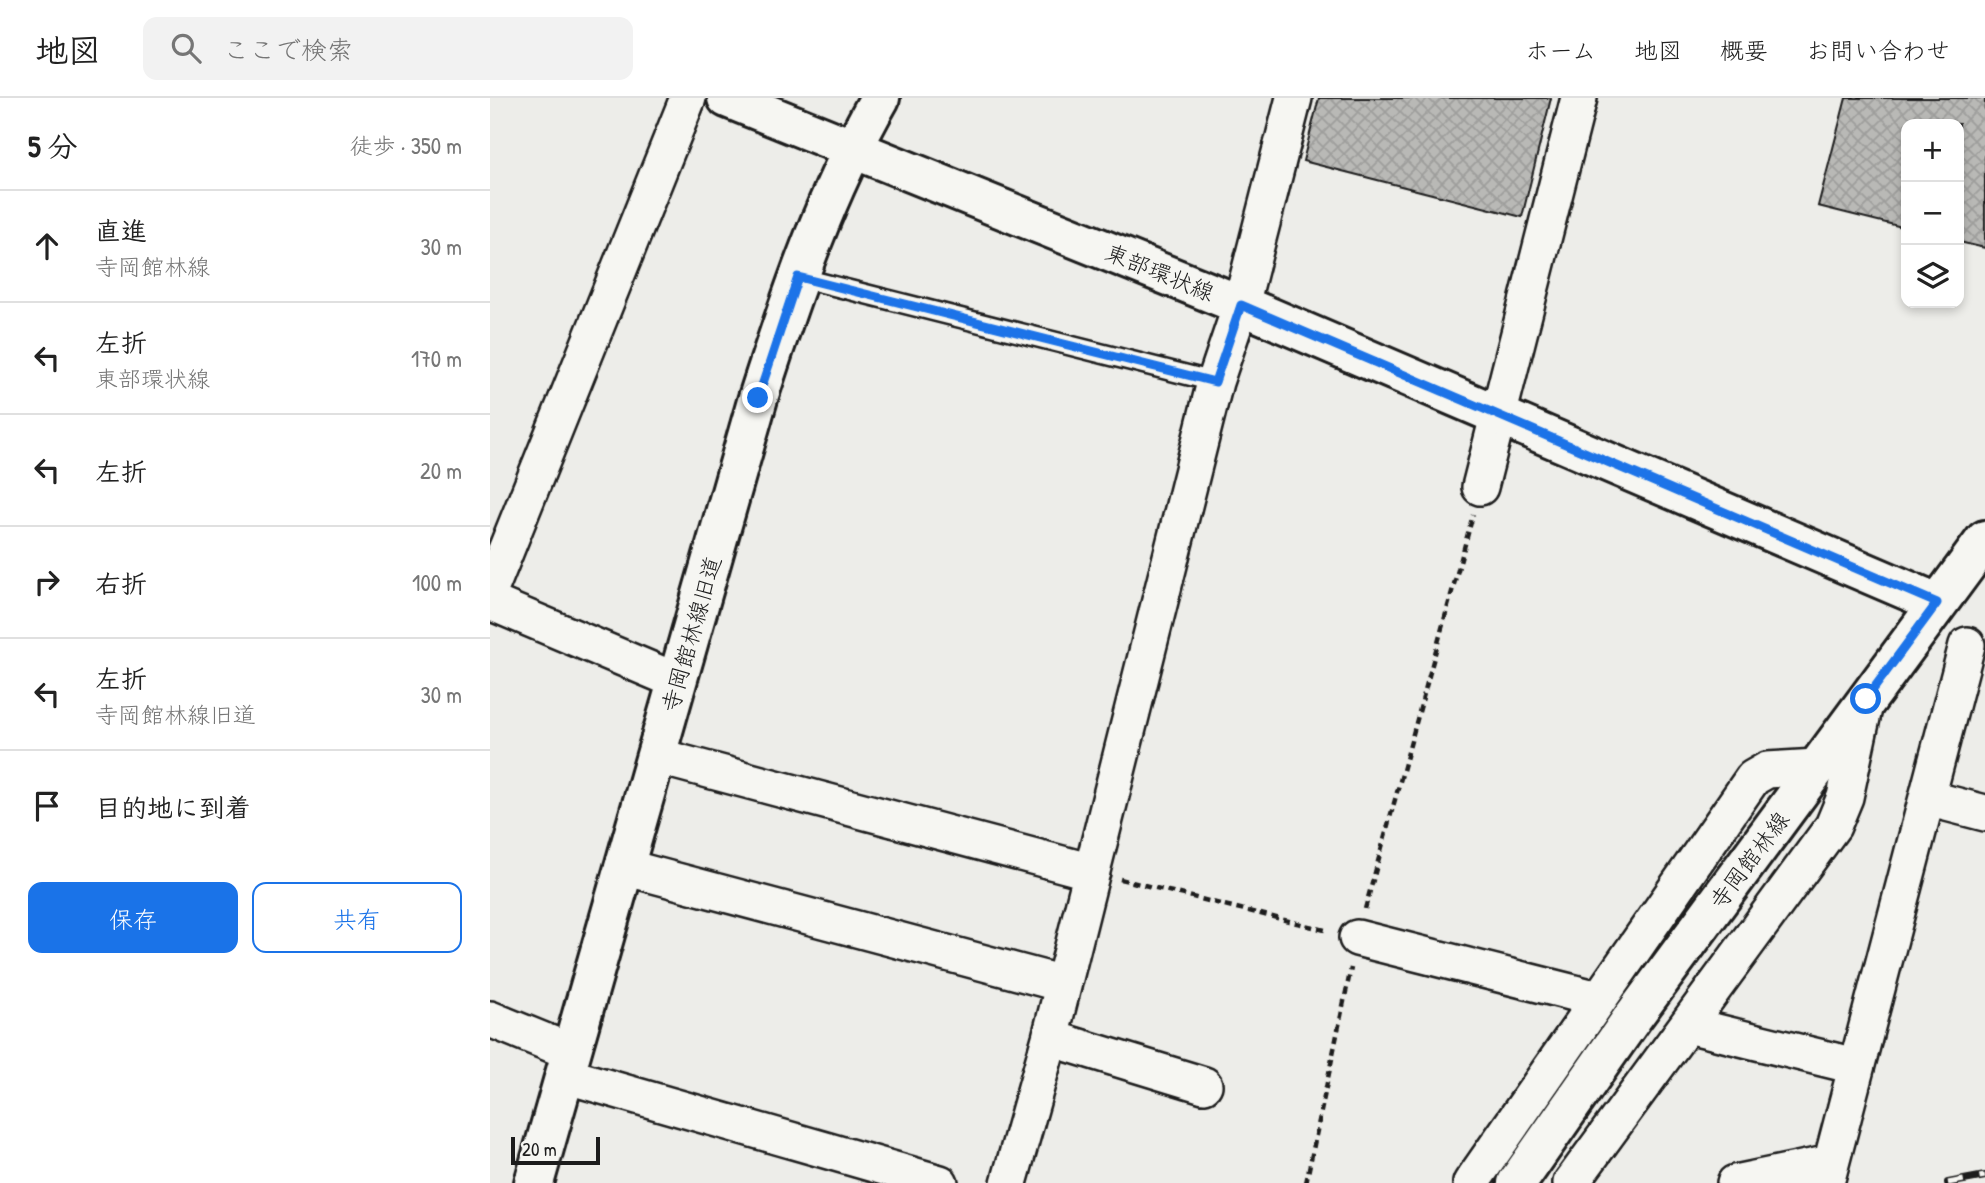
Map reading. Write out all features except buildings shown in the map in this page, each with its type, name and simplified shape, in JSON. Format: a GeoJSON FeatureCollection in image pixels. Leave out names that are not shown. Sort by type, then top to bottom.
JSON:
{"type":"FeatureCollection","features":[{"type":"Feature","properties":{"kind":"street"},"geometry":{"type":"LineString","coordinates":[[490,590],[688,98]]}},
{"type":"Feature","properties":{"kind":"street","name":"東部環状線"},"geometry":{"type":"LineString","coordinates":[[726,98],[1241,305],[1937,603]]}},
{"type":"Feature","properties":{"kind":"street","name":"寺岡館林線旧道"},"geometry":{"type":"LineString","coordinates":[[534,1183],[758,398],[798,277],[851,148],[880,98]]}},
{"type":"Feature","properties":{"kind":"street"},"geometry":{"type":"LineString","coordinates":[[1009,1183],[1050,1038],[1215,382],[1241,305],[1294,98]]}},
{"type":"Feature","properties":{"kind":"street"},"geometry":{"type":"LineString","coordinates":[[1480,487],[1579,98]]}},
{"type":"Feature","properties":{"kind":"street","name":"寺岡館林線"},"geometry":{"type":"LineString","coordinates":[[1517,1183],[1633,1017],[1985,540]]}},
{"type":"Feature","properties":{"kind":"street"},"geometry":{"type":"LineString","coordinates":[[490,602],[677,681]]}},
{"type":"Feature","properties":{"kind":"street"},"geometry":{"type":"LineString","coordinates":[[1735,1183],[1829,1173],[1967,645]]}},
{"type":"Feature","properties":{"kind":"street"},"geometry":{"type":"LineString","coordinates":[[1571,1183],[1833,827],[1845,797],[1866,699]]}},
{"type":"Feature","properties":{"kind":"street"},"geometry":{"type":"LineString","coordinates":[[656,756],[1092,872]]}},
{"type":"Feature","properties":{"kind":"street"},"geometry":{"type":"LineString","coordinates":[[1471,1183],[1753,778],[1767,770],[1817,767]]}},
{"type":"Feature","properties":{"kind":"street"},"geometry":{"type":"LineString","coordinates":[[1927,798],[1985,813]]}},
{"type":"Feature","properties":{"kind":"street"},"geometry":{"type":"LineString","coordinates":[[624,867],[1063,984]]}},
{"type":"Feature","properties":{"kind":"street"},"geometry":{"type":"LineString","coordinates":[[1357,938],[1598,999]]}},
{"type":"Feature","properties":{"kind":"street"},"geometry":{"type":"LineString","coordinates":[[490,1020],[568,1063],[940,1183]]}},
{"type":"Feature","properties":{"kind":"street"},"geometry":{"type":"LineString","coordinates":[[1688,1024],[1855,1066]]}},
{"type":"Feature","properties":{"kind":"street"},"geometry":{"type":"LineString","coordinates":[[1050,1038],[1204,1084]]}},
{"type":"Feature","properties":{"kind":"lane"},"geometry":{"type":"LineString","coordinates":[[798,277],[1215,382]]}},
{"type":"Feature","properties":{"kind":"path"},"geometry":{"type":"LineString","coordinates":[[1306,1183],[1357,938],[1480,487]]}},
{"type":"Feature","properties":{"kind":"path"},"geometry":{"type":"LineString","coordinates":[[1092,872],[1357,938]]}},
{"type":"Feature","properties":{"kind":"railway"},"geometry":{"type":"LineString","coordinates":[[1948,1183],[1985,1176]]}},
{"type":"Feature","properties":{"kind":"route"},"geometry":{"type":"LineString","coordinates":[[758,398],[798,277],[1215,382],[1241,305],[1937,603],[1866,699]]}}]}
